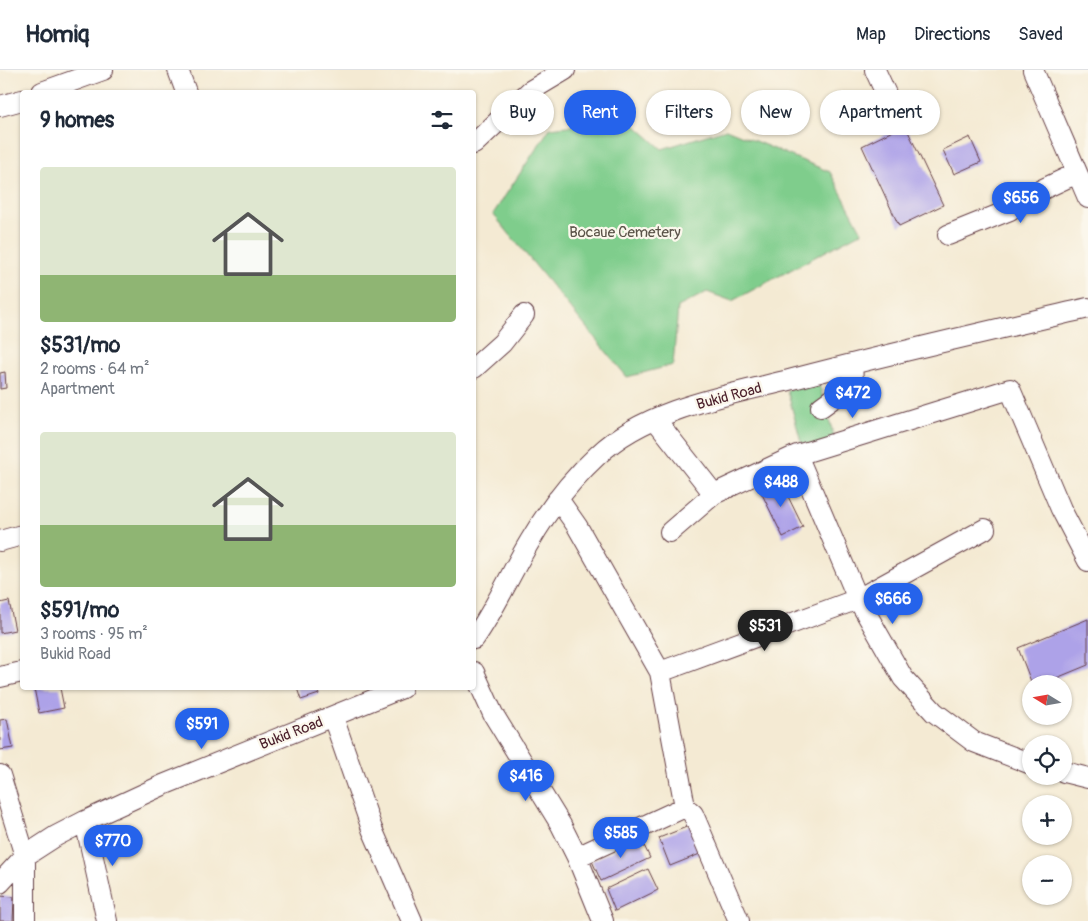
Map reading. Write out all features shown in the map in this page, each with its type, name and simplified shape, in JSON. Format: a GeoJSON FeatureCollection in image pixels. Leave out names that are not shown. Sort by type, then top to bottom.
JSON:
{"type":"FeatureCollection","features":[{"type":"Feature","properties":{"kind":"street"},"geometry":{"type":"LineString","coordinates":[[48,90],[103,70]]}},
{"type":"Feature","properties":{"kind":"street"},"geometry":{"type":"LineString","coordinates":[[178,70],[185,90]]}},
{"type":"Feature","properties":{"kind":"street"},"geometry":{"type":"LineString","coordinates":[[476,142],[530,91],[565,70]]}},
{"type":"Feature","properties":{"kind":"street"},"geometry":{"type":"LineString","coordinates":[[875,70],[884,90]]}},
{"type":"Feature","properties":{"kind":"street"},"geometry":{"type":"LineString","coordinates":[[1033,70],[1088,198]]}},
{"type":"Feature","properties":{"kind":"street"},"geometry":{"type":"LineString","coordinates":[[0,106],[20,101]]}},
{"type":"Feature","properties":{"kind":"street"},"geometry":{"type":"LineString","coordinates":[[948,235],[1010,210],[1022,199],[1077,174]]}},
{"type":"Feature","properties":{"kind":"street","name":"Bukid Road"},"geometry":{"type":"LineString","coordinates":[[476,636],[505,589],[530,540],[558,500],[598,454],[655,418],[688,406],[852,364],[1088,308]]}},
{"type":"Feature","properties":{"kind":"street"},"geometry":{"type":"LineString","coordinates":[[476,366],[502,343],[524,315]]}},
{"type":"Feature","properties":{"kind":"street"},"geometry":{"type":"LineString","coordinates":[[821,407],[844,392],[853,381],[852,364]]}},
{"type":"Feature","properties":{"kind":"street"},"geometry":{"type":"LineString","coordinates":[[670,532],[714,494],[797,454],[1010,389],[1061,509],[1088,561]]}},
{"type":"Feature","properties":{"kind":"street"},"geometry":{"type":"LineString","coordinates":[[655,418],[714,494]]}},
{"type":"Feature","properties":{"kind":"street"},"geometry":{"type":"LineString","coordinates":[[797,454],[858,599],[903,678],[934,712],[974,742],[1022,761]]}},
{"type":"Feature","properties":{"kind":"street"},"geometry":{"type":"LineString","coordinates":[[558,500],[577,526],[660,672],[685,807],[693,814],[739,921]]}},
{"type":"Feature","properties":{"kind":"street"},"geometry":{"type":"LineString","coordinates":[[660,672],[858,599],[984,529]]}},
{"type":"Feature","properties":{"kind":"street"},"geometry":{"type":"LineString","coordinates":[[0,541],[20,536]]}},
{"type":"Feature","properties":{"kind":"street"},"geometry":{"type":"LineString","coordinates":[[0,677],[20,672]]}},
{"type":"Feature","properties":{"kind":"street"},"geometry":{"type":"LineString","coordinates":[[476,676],[493,714],[561,825],[577,857],[603,921]]}},
{"type":"Feature","properties":{"kind":"street","name":"Bukid Road"},"geometry":{"type":"LineString","coordinates":[[0,883],[25,856],[56,836],[86,821],[163,785],[397,690]]}},
{"type":"Feature","properties":{"kind":"street"},"geometry":{"type":"LineString","coordinates":[[333,717],[372,829],[407,920]]}},
{"type":"Feature","properties":{"kind":"street"},"geometry":{"type":"LineString","coordinates":[[1072,774],[1088,778]]}},
{"type":"Feature","properties":{"kind":"street"},"geometry":{"type":"LineString","coordinates":[[0,775],[25,856],[25,921]]}},
{"type":"Feature","properties":{"kind":"street"},"geometry":{"type":"LineString","coordinates":[[577,857],[685,807]]}},
{"type":"Feature","properties":{"kind":"street"},"geometry":{"type":"LineString","coordinates":[[86,821],[107,921]]}},
{"type":"Feature","properties":{"kind":"green space","name":"Bocaue Cemetery"},"geometry":{"type":"Polygon","coordinates":[[[564,126],[564,135],[636,135],[636,126],[662,149],[707,135],[731,135],[731,131],[830,172],[862,232],[732,301],[707,292],[678,307],[673,365],[627,377],[493,214],[545,135],[554,135],[554,128],[564,126]]]}},
{"type":"Feature","properties":{"kind":"green space"},"geometry":{"type":"Polygon","coordinates":[[[818,381],[835,440],[803,449],[787,390],[818,381]]]}},
{"type":"Feature","properties":{"kind":"building"},"geometry":{"type":"Polygon","coordinates":[[[885,135],[910,135],[943,205],[899,226],[862,146],[885,135]]]}},
{"type":"Feature","properties":{"kind":"building"},"geometry":{"type":"Polygon","coordinates":[[[970,137],[981,162],[954,174],[943,150],[970,137]]]}},
{"type":"Feature","properties":{"kind":"building"},"geometry":{"type":"Polygon","coordinates":[[[5,372],[6,388],[0,389],[0,373],[5,372]]]}},
{"type":"Feature","properties":{"kind":"building"},"geometry":{"type":"Polygon","coordinates":[[[779,478],[803,527],[783,537],[759,488],[779,478]]]}},
{"type":"Feature","properties":{"kind":"building"},"geometry":{"type":"Polygon","coordinates":[[[9,601],[15,630],[0,633],[0,603],[9,601]]]}},
{"type":"Feature","properties":{"kind":"building"},"geometry":{"type":"Polygon","coordinates":[[[1088,619],[1088,665],[1064,675],[1028,675],[1018,648],[1088,619]]]}},
{"type":"Feature","properties":{"kind":"building"},"geometry":{"type":"Polygon","coordinates":[[[34,690],[60,690],[64,708],[39,713],[34,690]]]}},
{"type":"Feature","properties":{"kind":"building"},"geometry":{"type":"Polygon","coordinates":[[[298,690],[318,690],[319,694],[301,700],[298,690]]]}},
{"type":"Feature","properties":{"kind":"building"},"geometry":{"type":"Polygon","coordinates":[[[7,719],[13,748],[0,750],[0,720],[7,719]]]}},
{"type":"Feature","properties":{"kind":"building"},"geometry":{"type":"Polygon","coordinates":[[[694,824],[705,852],[670,866],[659,838],[694,824]]]}},
{"type":"Feature","properties":{"kind":"building"},"geometry":{"type":"Polygon","coordinates":[[[640,837],[650,858],[601,881],[592,861],[640,837]]]}},
{"type":"Feature","properties":{"kind":"building"},"geometry":{"type":"Polygon","coordinates":[[[648,869],[658,890],[615,911],[606,889],[648,869]]]}},
{"type":"Feature","properties":{"kind":"building"},"geometry":{"type":"Polygon","coordinates":[[[0,896],[14,897],[13,921],[0,921],[0,896]]]}}]}
